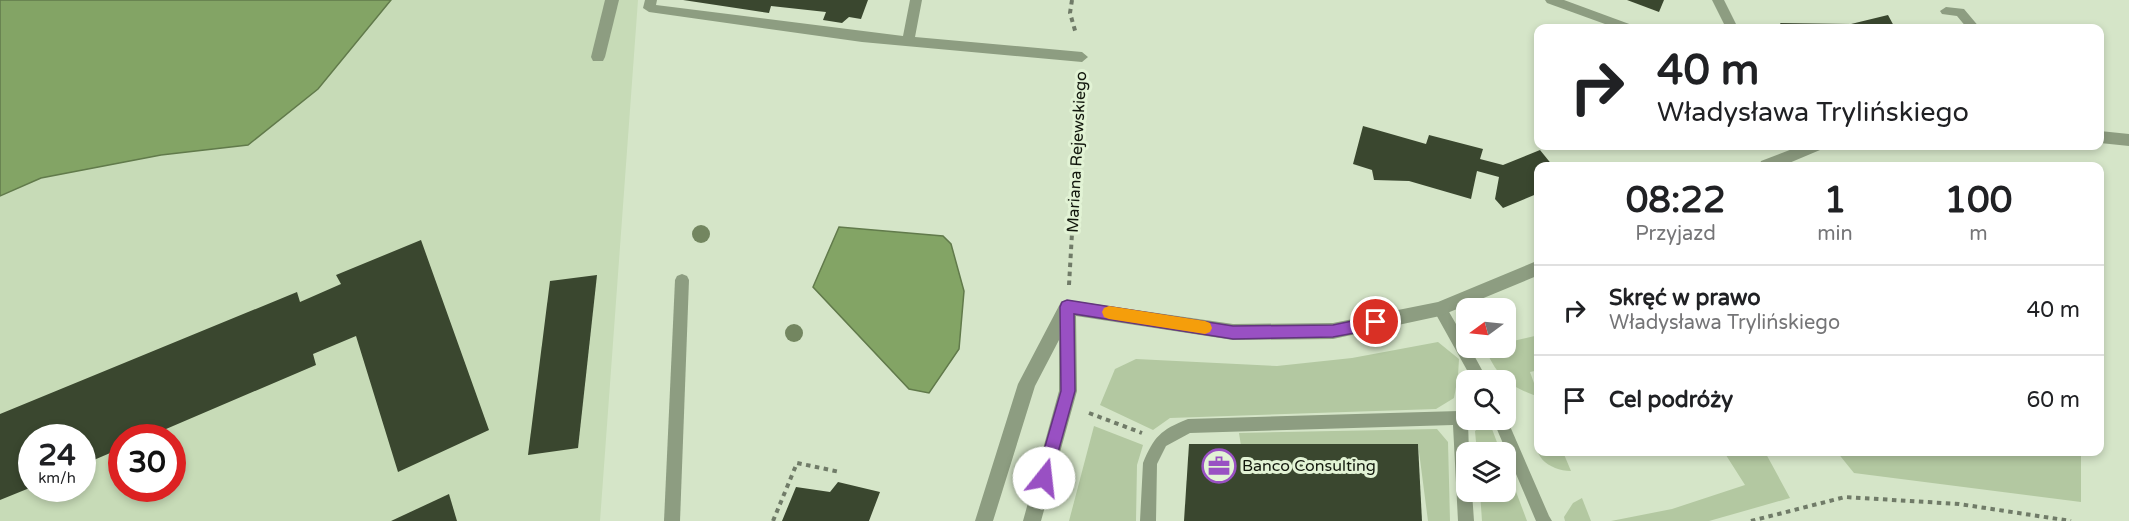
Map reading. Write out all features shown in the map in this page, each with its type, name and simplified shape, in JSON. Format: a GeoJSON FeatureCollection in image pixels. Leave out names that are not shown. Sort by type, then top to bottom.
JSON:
{"type":"FeatureCollection","features":[{"type":"Feature","properties":{"kind":"street"},"geometry":{"type":"LineString","coordinates":[[598,57],[612,0]]}},
{"type":"Feature","properties":{"kind":"street"},"geometry":{"type":"LineString","coordinates":[[2104,137],[2129,140]]}},
{"type":"Feature","properties":{"kind":"street"},"geometry":{"type":"LineString","coordinates":[[1776,162],[1804,150]]}},
{"type":"Feature","properties":{"kind":"street"},"geometry":{"type":"LineString","coordinates":[[1067,307],[1233,332],[1333,331],[1440,309],[1534,269]]}},
{"type":"Feature","properties":{"kind":"street"},"geometry":{"type":"LineString","coordinates":[[984,521],[1027,384],[1067,307]]}},
{"type":"Feature","properties":{"kind":"street"},"geometry":{"type":"LineString","coordinates":[[1032,521],[1068,391],[1067,307]]}},
{"type":"Feature","properties":{"kind":"lane"},"geometry":{"type":"LineString","coordinates":[[651,0],[649,8],[862,37],[1082,57]]}},
{"type":"Feature","properties":{"kind":"lane"},"geometry":{"type":"LineString","coordinates":[[908,41],[916,0]]}},
{"type":"Feature","properties":{"kind":"lane"},"geometry":{"type":"LineString","coordinates":[[1551,0],[1617,24]]}},
{"type":"Feature","properties":{"kind":"lane"},"geometry":{"type":"LineString","coordinates":[[1718,0],[1730,24]]}},
{"type":"Feature","properties":{"kind":"lane"},"geometry":{"type":"LineString","coordinates":[[1946,11],[1960,12],[1970,24]]}},
{"type":"Feature","properties":{"kind":"lane"},"geometry":{"type":"LineString","coordinates":[[672,521],[682,280]]}},
{"type":"Feature","properties":{"kind":"lane"},"geometry":{"type":"LineString","coordinates":[[1440,309],[1453,328],[1474,370]]}},
{"type":"Feature","properties":{"kind":"lane"},"geometry":{"type":"LineString","coordinates":[[1148,521],[1150,463],[1161,441],[1188,426],[1456,417]]}},
{"type":"Feature","properties":{"kind":"lane"},"geometry":{"type":"LineString","coordinates":[[1463,430],[1466,521]]}},
{"type":"Feature","properties":{"kind":"lane"},"geometry":{"type":"LineString","coordinates":[[1504,430],[1544,521]]}},
{"type":"Feature","properties":{"kind":"path","name":"Mariana Rejewskiego"},"geometry":{"type":"LineString","coordinates":[[1067,307],[1082,57],[1070,13],[1072,0]]}},
{"type":"Feature","properties":{"kind":"path"},"geometry":{"type":"LineString","coordinates":[[1089,413],[1161,441]]}},
{"type":"Feature","properties":{"kind":"path"},"geometry":{"type":"LineString","coordinates":[[774,521],[797,463],[840,472]]}},
{"type":"Feature","properties":{"kind":"path"},"geometry":{"type":"LineString","coordinates":[[1751,521],[1845,497],[1959,504],[2071,521]]}},
{"type":"Feature","properties":{"kind":"shaded area"},"geometry":{"type":"Polygon","coordinates":[[[0,0],[638,0],[600,521],[0,521],[0,0]]]}},
{"type":"Feature","properties":{"kind":"shaded area"},"geometry":{"type":"Polygon","coordinates":[[[0,0],[391,0],[318,89],[248,145],[161,155],[41,178],[0,196],[0,0]]]}},
{"type":"Feature","properties":{"kind":"shaded area"},"geometry":{"type":"Polygon","coordinates":[[[839,227],[943,236],[951,244],[964,291],[959,349],[929,393],[909,389],[813,287],[839,227]]]}},
{"type":"Feature","properties":{"kind":"shaded area"},"geometry":{"type":"Polygon","coordinates":[[[1534,336],[1534,371],[1530,372],[1534,383],[1534,395],[1516,387],[1516,370],[1497,370],[1490,358],[1516,358],[1516,340],[1534,336]]]}},
{"type":"Feature","properties":{"kind":"shaded area"},"geometry":{"type":"Polygon","coordinates":[[[1438,342],[1459,359],[1454,398],[1436,409],[1170,418],[1153,430],[1100,405],[1115,369],[1136,359],[1277,366],[1352,358],[1438,342]]]}},
{"type":"Feature","properties":{"kind":"shaded area"},"geometry":{"type":"Polygon","coordinates":[[[1094,426],[1143,445],[1137,465],[1136,521],[1069,521],[1094,426]]]}},
{"type":"Feature","properties":{"kind":"shaded area"},"geometry":{"type":"Polygon","coordinates":[[[1437,429],[1448,442],[1450,521],[1428,521],[1418,444],[1241,446],[1239,433],[1437,429]]]}},
{"type":"Feature","properties":{"kind":"shaded area"},"geometry":{"type":"Polygon","coordinates":[[[1492,430],[1497,442],[1476,442],[1475,431],[1492,430]]]}},
{"type":"Feature","properties":{"kind":"shaded area"},"geometry":{"type":"Polygon","coordinates":[[[1540,456],[1565,456],[1571,471],[1555,468],[1540,456]]]}},
{"type":"Feature","properties":{"kind":"shaded area"},"geometry":{"type":"Polygon","coordinates":[[[1727,456],[1767,456],[1790,498],[1709,521],[1611,521],[1672,509],[1745,485],[1727,456]]]}},
{"type":"Feature","properties":{"kind":"shaded area"},"geometry":{"type":"Polygon","coordinates":[[[1840,456],[2081,456],[2081,502],[1854,473],[1840,456]]]}},
{"type":"Feature","properties":{"kind":"shaded area"},"geometry":{"type":"Polygon","coordinates":[[[1516,492],[1527,521],[1482,521],[1481,502],[1516,502],[1516,492]]]}},
{"type":"Feature","properties":{"kind":"shaded area"},"geometry":{"type":"Polygon","coordinates":[[[1582,498],[1591,521],[1565,521],[1564,517],[1573,503],[1582,498]]]}},
{"type":"Feature","properties":{"kind":"building"},"geometry":{"type":"Polygon","coordinates":[[[683,0],[868,0],[861,19],[849,17],[842,23],[823,20],[826,12],[771,6],[769,13],[683,0]]]}},
{"type":"Feature","properties":{"kind":"building"},"geometry":{"type":"Polygon","coordinates":[[[1627,0],[1664,0],[1659,12],[1627,0]]]}},
{"type":"Feature","properties":{"kind":"building"},"geometry":{"type":"Polygon","coordinates":[[[1888,15],[1893,24],[1851,24],[1888,15]]]}},
{"type":"Feature","properties":{"kind":"building"},"geometry":{"type":"Polygon","coordinates":[[[1780,23],[1851,24],[1781,24],[1780,23]]]}},
{"type":"Feature","properties":{"kind":"building"},"geometry":{"type":"Polygon","coordinates":[[[1363,126],[1426,144],[1429,135],[1483,149],[1480,159],[1503,165],[1540,150],[1550,162],[1534,162],[1534,195],[1503,208],[1495,199],[1499,177],[1477,171],[1471,199],[1409,181],[1374,180],[1372,170],[1353,164],[1363,126]]]}},
{"type":"Feature","properties":{"kind":"building"},"geometry":{"type":"Polygon","coordinates":[[[421,240],[489,430],[398,472],[356,336],[313,354],[316,365],[178,424],[108,424],[108,454],[96,459],[96,424],[18,424],[18,493],[0,500],[0,414],[297,292],[300,302],[341,284],[336,275],[421,240]]]}},
{"type":"Feature","properties":{"kind":"building"},"geometry":{"type":"Polygon","coordinates":[[[597,275],[578,448],[528,455],[550,281],[597,275]]]}},
{"type":"Feature","properties":{"kind":"building"},"geometry":{"type":"Polygon","coordinates":[[[1189,444],[1418,444],[1422,521],[1184,521],[1189,444]]]}},
{"type":"Feature","properties":{"kind":"building"},"geometry":{"type":"Polygon","coordinates":[[[838,482],[880,492],[869,521],[782,521],[796,487],[830,492],[838,482]]]}},
{"type":"Feature","properties":{"kind":"building"},"geometry":{"type":"Polygon","coordinates":[[[449,494],[457,521],[391,521],[449,494]]]}},
{"type":"Feature","properties":{"kind":"slow traffic"},"geometry":{"type":"LineString","coordinates":[[1109,312],[1205,328]]}},
{"type":"Feature","properties":{"kind":"place","name":"Banco Consulting"},"geometry":{"type":"Point","coordinates":[1219,466]}},
{"type":"Feature","properties":{"kind":"route"},"geometry":{"type":"LineString","coordinates":[[1044,478],[1068,391],[1067,307],[1139,316],[1233,332],[1333,331],[1376,322]]}}]}
